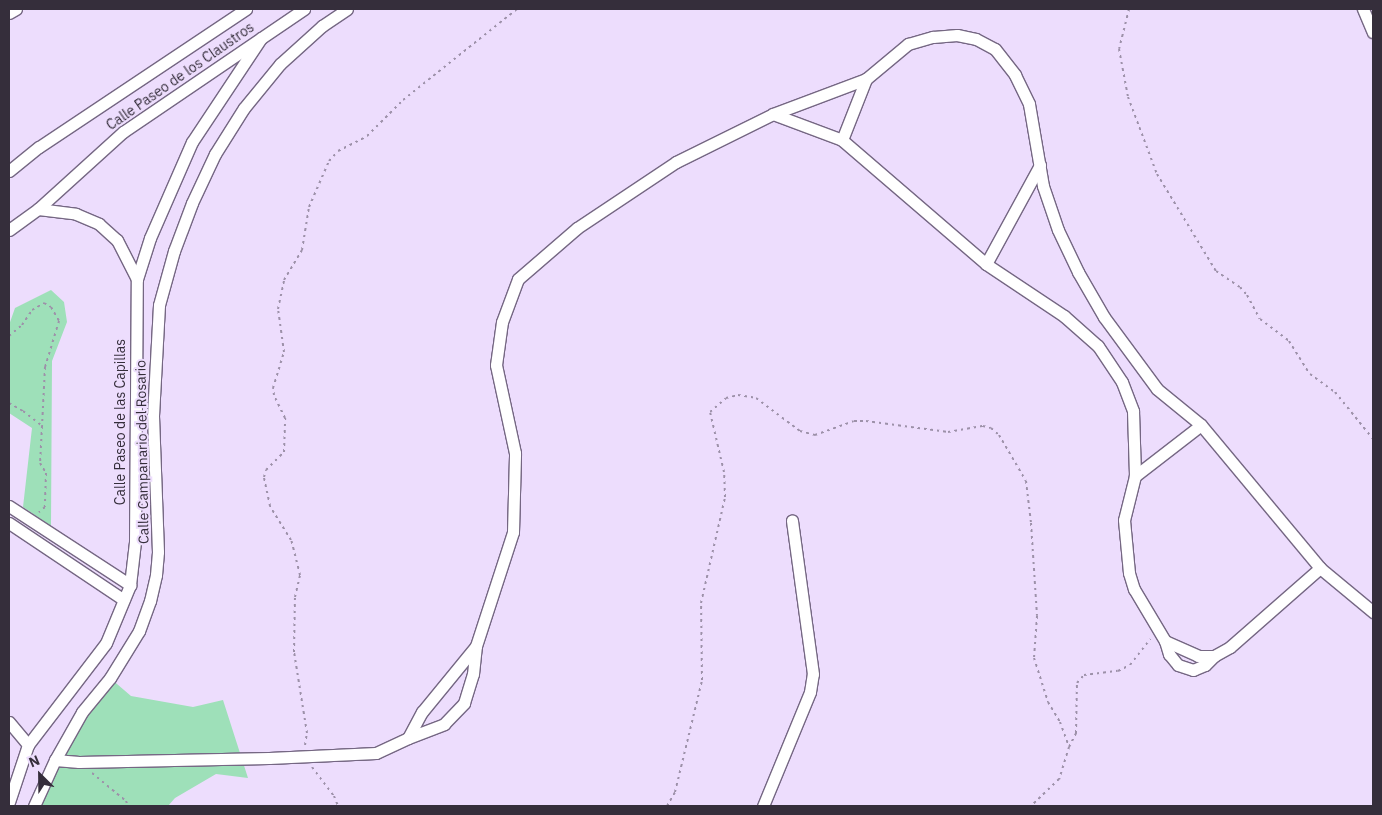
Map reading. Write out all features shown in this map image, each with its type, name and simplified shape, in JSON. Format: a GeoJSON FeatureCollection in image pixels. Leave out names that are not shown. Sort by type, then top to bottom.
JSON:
{"type":"FeatureCollection","features":[{"type":"Feature","properties":{"kind":"street"},"geometry":{"type":"LineString","coordinates":[[9,13],[16,9]]}},
{"type":"Feature","properties":{"kind":"street","name":"Calle Paseo de los Claustros"},"geometry":{"type":"LineString","coordinates":[[9,171],[39,147],[246,9]]}},
{"type":"Feature","properties":{"kind":"street","name":"Calle Paseo de los Claustros"},"geometry":{"type":"LineString","coordinates":[[9,230],[38,209],[123,132],[304,9]]}},
{"type":"Feature","properties":{"kind":"street","name":"Calle Campanario del Rosario"},"geometry":{"type":"LineString","coordinates":[[34,806],[55,760],[82,712],[110,678],[139,631],[150,601],[158,552],[153,416],[159,305],[174,251],[189,211],[215,154],[244,108],[280,64],[322,26],[347,9]]}},
{"type":"Feature","properties":{"kind":"street"},"geometry":{"type":"LineString","coordinates":[[1363,9],[1373,32]]}},
{"type":"Feature","properties":{"kind":"street"},"geometry":{"type":"LineString","coordinates":[[55,760],[79,762],[376,753],[444,724],[464,703],[473,674],[476,646],[513,532],[515,453],[496,365],[502,322],[518,279],[577,228],[676,162],[773,114],[866,79],[908,44],[933,37],[949,36],[976,39],[995,49],[1015,75],[1029,104],[1043,186],[1058,230],[1078,272],[1104,317],[1157,389],[1201,425],[1320,568],[1373,612]]}},
{"type":"Feature","properties":{"kind":"street","name":"Calle Paseo de las Capillas"},"geometry":{"type":"LineString","coordinates":[[9,802],[28,745],[106,643],[130,585],[136,542],[137,279],[150,238],[192,142],[261,38]]}},
{"type":"Feature","properties":{"kind":"street"},"geometry":{"type":"LineString","coordinates":[[842,140],[866,79]]}},
{"type":"Feature","properties":{"kind":"street"},"geometry":{"type":"LineString","coordinates":[[773,114],[842,140],[986,264],[1064,316],[1098,346],[1122,382],[1133,411],[1135,476],[1124,520],[1129,573],[1134,589],[1162,636],[1198,656],[1214,656],[1230,647],[1320,568]]}},
{"type":"Feature","properties":{"kind":"street"},"geometry":{"type":"LineString","coordinates":[[986,264],[1040,165]]}},
{"type":"Feature","properties":{"kind":"street"},"geometry":{"type":"LineString","coordinates":[[38,209],[76,214],[99,224],[117,240],[137,279]]}},
{"type":"Feature","properties":{"kind":"street"},"geometry":{"type":"LineString","coordinates":[[1135,476],[1201,425]]}},
{"type":"Feature","properties":{"kind":"street"},"geometry":{"type":"LineString","coordinates":[[9,506],[130,585]]}},
{"type":"Feature","properties":{"kind":"street"},"geometry":{"type":"LineString","coordinates":[[762,806],[810,692],[813,674],[792,520]]}},
{"type":"Feature","properties":{"kind":"street"},"geometry":{"type":"LineString","coordinates":[[9,524],[124,600]]}},
{"type":"Feature","properties":{"kind":"street"},"geometry":{"type":"LineString","coordinates":[[408,738],[422,712],[476,646]]}},
{"type":"Feature","properties":{"kind":"street"},"geometry":{"type":"LineString","coordinates":[[9,722],[28,745]]}},
{"type":"Feature","properties":{"kind":"path"},"geometry":{"type":"LineString","coordinates":[[338,806],[334,796],[304,756],[307,733],[294,652],[295,597],[300,575],[291,540],[270,506],[264,477],[266,470],[284,452],[286,418],[273,388],[284,352],[278,309],[284,280],[302,250],[309,207],[329,161],[338,151],[367,136],[403,100],[518,9]]}},
{"type":"Feature","properties":{"kind":"path"},"geometry":{"type":"LineString","coordinates":[[1129,9],[1119,49],[1128,97],[1157,174],[1216,271],[1240,287],[1247,295],[1260,319],[1289,341],[1310,374],[1334,392],[1373,439]]}},
{"type":"Feature","properties":{"kind":"path"},"geometry":{"type":"LineString","coordinates":[[9,336],[22,324],[32,310],[44,303],[51,307],[59,321],[45,367],[40,463],[46,474],[44,508],[38,513],[35,524]]}},
{"type":"Feature","properties":{"kind":"path"},"geometry":{"type":"LineString","coordinates":[[667,806],[675,792],[702,680],[701,603],[725,498],[724,472],[710,412],[726,398],[738,395],[756,398],[800,432],[815,435],[854,421],[866,421],[948,432],[983,426],[991,428],[999,435],[1026,481],[1032,524],[1037,616],[1034,658],[1048,702],[1060,722],[1069,747]]}},
{"type":"Feature","properties":{"kind":"path"},"geometry":{"type":"LineString","coordinates":[[9,403],[24,411],[42,426]]}},
{"type":"Feature","properties":{"kind":"path"},"geometry":{"type":"LineString","coordinates":[[1031,806],[1059,779],[1069,747],[1076,733],[1077,683],[1084,675],[1118,671],[1130,665],[1144,645],[1162,636]]}},
{"type":"Feature","properties":{"kind":"path"},"geometry":{"type":"LineString","coordinates":[[79,762],[126,801],[128,806]]}},
{"type":"Feature","properties":{"kind":"green space"},"geometry":{"type":"Polygon","coordinates":[[[51,290],[64,302],[67,322],[52,361],[51,526],[23,507],[32,428],[9,413],[9,325],[15,308],[51,290]]]}},
{"type":"Feature","properties":{"kind":"green space"},"geometry":{"type":"Polygon","coordinates":[[[110,678],[131,696],[193,707],[223,700],[248,778],[216,774],[175,798],[168,806],[34,806],[55,760],[110,678]]]}}]}
